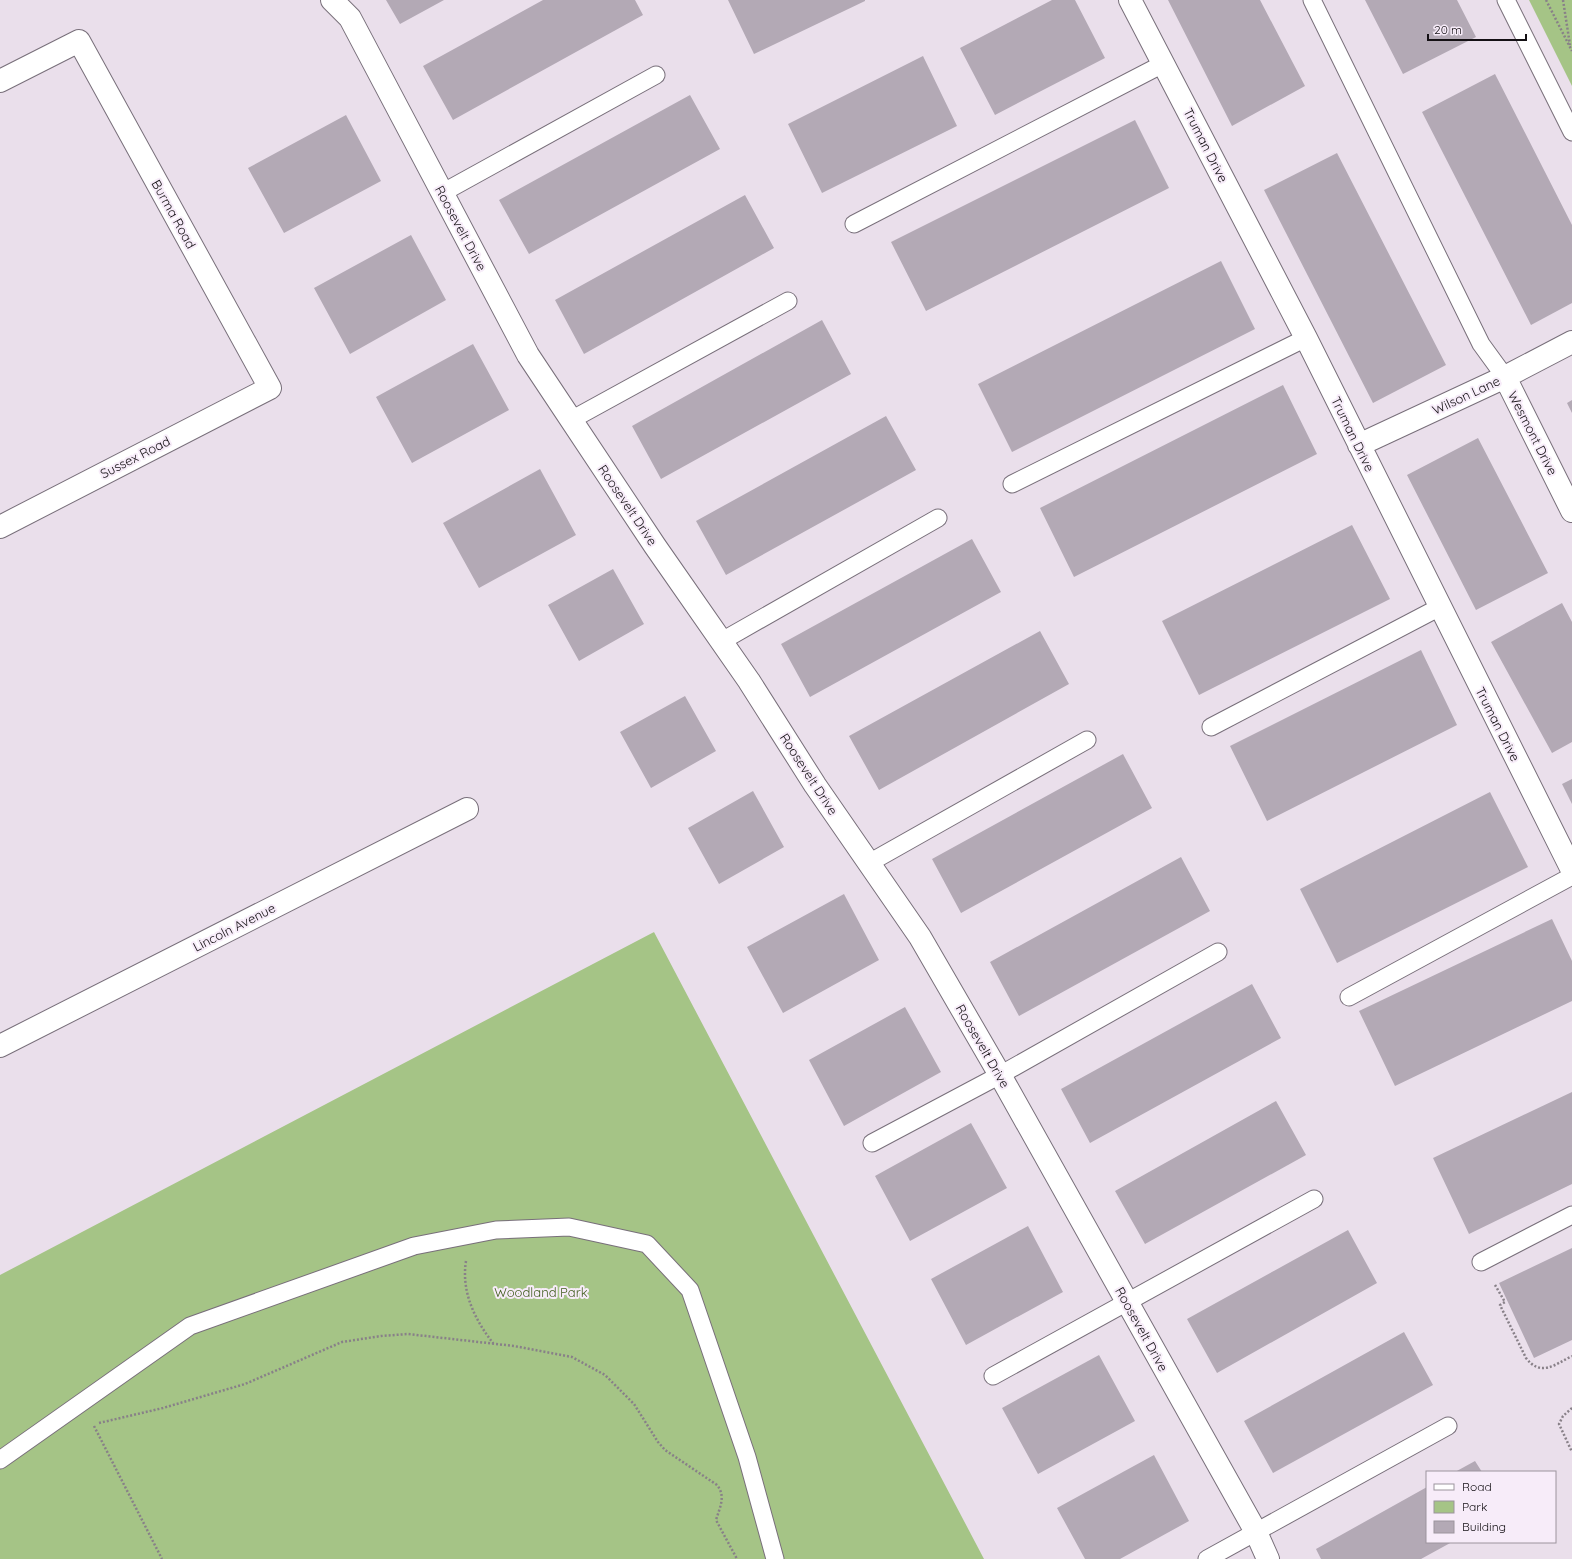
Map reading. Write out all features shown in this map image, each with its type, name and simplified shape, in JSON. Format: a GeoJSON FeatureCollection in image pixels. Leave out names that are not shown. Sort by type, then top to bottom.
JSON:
{"type":"FeatureCollection","features":[{"type":"Feature","properties":{"kind":"street","name":"Roosevelt Drive"},"geometry":{"type":"LineString","coordinates":[[332,0],[350,18],[528,355],[655,546],[749,681],[815,785],[920,938],[1000,1075],[1256,1532],[1268,1559]]}},
{"type":"Feature","properties":{"kind":"street","name":"Truman Drive"},"geometry":{"type":"LineString","coordinates":[[1130,0],[1306,338],[1572,870]]}},
{"type":"Feature","properties":{"kind":"street","name":"Burma Road"},"geometry":{"type":"LineString","coordinates":[[0,81],[79,41],[270,388]]}},
{"type":"Feature","properties":{"kind":"street","name":"Wilson Lane"},"geometry":{"type":"LineString","coordinates":[[1359,445],[1505,377],[1572,342]]}},
{"type":"Feature","properties":{"kind":"street","name":"Wesmont Drive"},"geometry":{"type":"LineString","coordinates":[[1505,377],[1572,511]]}},
{"type":"Feature","properties":{"kind":"street","name":"Sussex Road"},"geometry":{"type":"LineString","coordinates":[[0,527],[270,388]]}},
{"type":"Feature","properties":{"kind":"street","name":"Lincoln Avenue"},"geometry":{"type":"LineString","coordinates":[[0,1046],[467,809]]}},
{"type":"Feature","properties":{"kind":"lane"},"geometry":{"type":"LineString","coordinates":[[1312,0],[1481,344],[1505,377]]}},
{"type":"Feature","properties":{"kind":"lane"},"geometry":{"type":"LineString","coordinates":[[1506,0],[1572,132]]}},
{"type":"Feature","properties":{"kind":"lane"},"geometry":{"type":"LineString","coordinates":[[854,224],[1163,64]]}},
{"type":"Feature","properties":{"kind":"lane"},"geometry":{"type":"LineString","coordinates":[[442,193],[656,75]]}},
{"type":"Feature","properties":{"kind":"lane"},"geometry":{"type":"LineString","coordinates":[[571,420],[788,301]]}},
{"type":"Feature","properties":{"kind":"lane"},"geometry":{"type":"LineString","coordinates":[[1012,484],[1306,338]]}},
{"type":"Feature","properties":{"kind":"lane"},"geometry":{"type":"LineString","coordinates":[[722,641],[938,518]]}},
{"type":"Feature","properties":{"kind":"lane"},"geometry":{"type":"LineString","coordinates":[[1211,727],[1440,607]]}},
{"type":"Feature","properties":{"kind":"lane"},"geometry":{"type":"LineString","coordinates":[[869,863],[1087,740]]}},
{"type":"Feature","properties":{"kind":"lane"},"geometry":{"type":"LineString","coordinates":[[1349,996],[1572,876]]}},
{"type":"Feature","properties":{"kind":"lane"},"geometry":{"type":"LineString","coordinates":[[872,1144],[1000,1075],[1218,952]]}},
{"type":"Feature","properties":{"kind":"lane"},"geometry":{"type":"LineString","coordinates":[[993,1376],[1314,1198]]}},
{"type":"Feature","properties":{"kind":"lane"},"geometry":{"type":"LineString","coordinates":[[1481,1262],[1572,1215]]}},
{"type":"Feature","properties":{"kind":"lane"},"geometry":{"type":"LineString","coordinates":[[0,1460],[190,1326],[414,1246],[496,1230],[570,1227],[647,1244],[690,1290],[727,1404],[747,1457],[775,1559]]}},
{"type":"Feature","properties":{"kind":"lane"},"geometry":{"type":"LineString","coordinates":[[1207,1559],[1448,1426]]}},
{"type":"Feature","properties":{"kind":"path"},"geometry":{"type":"LineString","coordinates":[[1546,0],[1572,50]]}},
{"type":"Feature","properties":{"kind":"path"},"geometry":{"type":"LineString","coordinates":[[1563,0],[1572,50]]}},
{"type":"Feature","properties":{"kind":"path"},"geometry":{"type":"LineString","coordinates":[[472,1234],[464,1271],[468,1300],[480,1326],[493,1344]]}},
{"type":"Feature","properties":{"kind":"path"},"geometry":{"type":"LineString","coordinates":[[1481,1262],[1505,1302],[1500,1305],[1526,1358],[1530,1363],[1535,1367],[1548,1368],[1572,1356]]}},
{"type":"Feature","properties":{"kind":"path"},"geometry":{"type":"LineString","coordinates":[[162,1559],[94,1425],[163,1408],[245,1384],[342,1342],[381,1336],[408,1334],[514,1346],[572,1357],[605,1375],[634,1404],[658,1442],[665,1450],[717,1485],[721,1490],[723,1498],[716,1520],[737,1559]]}},
{"type":"Feature","properties":{"kind":"path"},"geometry":{"type":"LineString","coordinates":[[1572,1408],[1563,1416],[1559,1424],[1572,1452]]}},
{"type":"Feature","properties":{"kind":"green space"},"geometry":{"type":"Polygon","coordinates":[[[1529,0],[1572,0],[1572,86],[1529,0]]]}},
{"type":"Feature","properties":{"kind":"green space","name":"Woodland Park"},"geometry":{"type":"Polygon","coordinates":[[[654,932],[984,1559],[0,1559],[0,1275],[654,932]]]}},
{"type":"Feature","properties":{"kind":"building"},"geometry":{"type":"Polygon","coordinates":[[[386,0],[444,0],[400,24],[386,0]]]}},
{"type":"Feature","properties":{"kind":"building"},"geometry":{"type":"Polygon","coordinates":[[[543,0],[635,0],[643,15],[453,120],[423,66],[543,0]]]}},
{"type":"Feature","properties":{"kind":"building"},"geometry":{"type":"Polygon","coordinates":[[[728,0],[865,0],[865,1],[754,54],[728,0]]]}},
{"type":"Feature","properties":{"kind":"building"},"geometry":{"type":"Polygon","coordinates":[[[1052,0],[1075,0],[1105,58],[995,115],[960,48],[1052,0]]]}},
{"type":"Feature","properties":{"kind":"building"},"geometry":{"type":"Polygon","coordinates":[[[1168,0],[1260,0],[1305,86],[1232,126],[1168,0]]]}},
{"type":"Feature","properties":{"kind":"building"},"geometry":{"type":"Polygon","coordinates":[[[1365,0],[1457,0],[1476,37],[1403,74],[1365,0]]]}},
{"type":"Feature","properties":{"kind":"building"},"geometry":{"type":"Polygon","coordinates":[[[923,56],[957,126],[822,193],[788,124],[923,56]]]}},
{"type":"Feature","properties":{"kind":"building"},"geometry":{"type":"Polygon","coordinates":[[[1495,74],[1572,225],[1572,303],[1531,325],[1422,112],[1495,74]]]}},
{"type":"Feature","properties":{"kind":"building"},"geometry":{"type":"Polygon","coordinates":[[[690,95],[720,149],[529,254],[499,200],[690,95]]]}},
{"type":"Feature","properties":{"kind":"building"},"geometry":{"type":"Polygon","coordinates":[[[346,115],[381,181],[284,233],[248,168],[346,115]]]}},
{"type":"Feature","properties":{"kind":"building"},"geometry":{"type":"Polygon","coordinates":[[[1135,120],[1169,188],[926,311],[891,242],[1135,120]]]}},
{"type":"Feature","properties":{"kind":"building"},"geometry":{"type":"Polygon","coordinates":[[[1337,153],[1446,365],[1373,403],[1264,190],[1337,153]]]}},
{"type":"Feature","properties":{"kind":"building"},"geometry":{"type":"Polygon","coordinates":[[[745,195],[774,248],[584,354],[555,300],[745,195]]]}},
{"type":"Feature","properties":{"kind":"building"},"geometry":{"type":"Polygon","coordinates":[[[411,235],[446,300],[350,354],[314,288],[411,235]]]}},
{"type":"Feature","properties":{"kind":"building"},"geometry":{"type":"Polygon","coordinates":[[[1221,261],[1255,329],[1012,452],[978,384],[1221,261]]]}},
{"type":"Feature","properties":{"kind":"building"},"geometry":{"type":"Polygon","coordinates":[[[822,320],[851,374],[661,479],[632,426],[822,320]]]}},
{"type":"Feature","properties":{"kind":"building"},"geometry":{"type":"Polygon","coordinates":[[[473,344],[509,410],[412,463],[376,397],[473,344]]]}},
{"type":"Feature","properties":{"kind":"building"},"geometry":{"type":"Polygon","coordinates":[[[1283,385],[1317,454],[1074,577],[1040,508],[1283,385]]]}},
{"type":"Feature","properties":{"kind":"building"},"geometry":{"type":"Polygon","coordinates":[[[1572,400],[1572,413],[1567,403],[1572,400]]]}},
{"type":"Feature","properties":{"kind":"building"},"geometry":{"type":"Polygon","coordinates":[[[886,416],[916,470],[726,575],[696,521],[886,416]]]}},
{"type":"Feature","properties":{"kind":"building"},"geometry":{"type":"Polygon","coordinates":[[[1478,438],[1548,573],[1476,610],[1407,475],[1478,438]]]}},
{"type":"Feature","properties":{"kind":"building"},"geometry":{"type":"Polygon","coordinates":[[[540,469],[576,535],[479,588],[443,523],[540,469]]]}},
{"type":"Feature","properties":{"kind":"building"},"geometry":{"type":"Polygon","coordinates":[[[1352,525],[1390,599],[1199,695],[1162,621],[1352,525]]]}},
{"type":"Feature","properties":{"kind":"building"},"geometry":{"type":"Polygon","coordinates":[[[972,539],[1001,592],[810,697],[781,644],[972,539]]]}},
{"type":"Feature","properties":{"kind":"building"},"geometry":{"type":"Polygon","coordinates":[[[613,569],[644,624],[579,661],[548,605],[613,569]]]}},
{"type":"Feature","properties":{"kind":"building"},"geometry":{"type":"Polygon","coordinates":[[[1562,603],[1572,622],[1572,742],[1552,753],[1491,642],[1562,603]]]}},
{"type":"Feature","properties":{"kind":"building"},"geometry":{"type":"Polygon","coordinates":[[[1040,631],[1069,684],[879,790],[849,736],[1040,631]]]}},
{"type":"Feature","properties":{"kind":"building"},"geometry":{"type":"Polygon","coordinates":[[[1421,650],[1457,725],[1267,821],[1230,746],[1421,650]]]}},
{"type":"Feature","properties":{"kind":"building"},"geometry":{"type":"Polygon","coordinates":[[[685,696],[716,751],[651,788],[620,732],[685,696]]]}},
{"type":"Feature","properties":{"kind":"building"},"geometry":{"type":"Polygon","coordinates":[[[1123,754],[1152,808],[961,913],[932,859],[1123,754]]]}},
{"type":"Feature","properties":{"kind":"building"},"geometry":{"type":"Polygon","coordinates":[[[1572,779],[1572,804],[1562,784],[1572,779]]]}},
{"type":"Feature","properties":{"kind":"building"},"geometry":{"type":"Polygon","coordinates":[[[753,791],[784,847],[719,884],[688,828],[753,791]]]}},
{"type":"Feature","properties":{"kind":"building"},"geometry":{"type":"Polygon","coordinates":[[[1490,792],[1528,867],[1337,963],[1300,889],[1490,792]]]}},
{"type":"Feature","properties":{"kind":"building"},"geometry":{"type":"Polygon","coordinates":[[[1181,857],[1210,911],[1019,1016],[990,962],[1181,857]]]}},
{"type":"Feature","properties":{"kind":"building"},"geometry":{"type":"Polygon","coordinates":[[[844,894],[879,960],[783,1013],[747,947],[844,894]]]}},
{"type":"Feature","properties":{"kind":"building"},"geometry":{"type":"Polygon","coordinates":[[[1552,919],[1572,961],[1572,1001],[1395,1086],[1359,1011],[1552,919]]]}},
{"type":"Feature","properties":{"kind":"building"},"geometry":{"type":"Polygon","coordinates":[[[1252,984],[1281,1038],[1090,1143],[1061,1089],[1252,984]]]}},
{"type":"Feature","properties":{"kind":"building"},"geometry":{"type":"Polygon","coordinates":[[[905,1007],[941,1072],[844,1126],[809,1060],[905,1007]]]}},
{"type":"Feature","properties":{"kind":"building"},"geometry":{"type":"Polygon","coordinates":[[[1572,1092],[1572,1184],[1469,1234],[1433,1158],[1572,1092]]]}},
{"type":"Feature","properties":{"kind":"building"},"geometry":{"type":"Polygon","coordinates":[[[1276,1101],[1306,1155],[1145,1244],[1115,1191],[1276,1101]]]}},
{"type":"Feature","properties":{"kind":"building"},"geometry":{"type":"Polygon","coordinates":[[[971,1123],[1007,1188],[910,1241],[875,1176],[971,1123]]]}},
{"type":"Feature","properties":{"kind":"building"},"geometry":{"type":"Polygon","coordinates":[[[1028,1226],[1063,1292],[966,1345],[931,1279],[1028,1226]]]}},
{"type":"Feature","properties":{"kind":"building"},"geometry":{"type":"Polygon","coordinates":[[[1348,1230],[1377,1283],[1217,1373],[1187,1319],[1348,1230]]]}},
{"type":"Feature","properties":{"kind":"building"},"geometry":{"type":"Polygon","coordinates":[[[1572,1248],[1572,1340],[1534,1358],[1499,1283],[1572,1248]]]}},
{"type":"Feature","properties":{"kind":"building"},"geometry":{"type":"Polygon","coordinates":[[[1404,1332],[1433,1385],[1273,1473],[1244,1421],[1404,1332]]]}},
{"type":"Feature","properties":{"kind":"building"},"geometry":{"type":"Polygon","coordinates":[[[1099,1355],[1135,1421],[1038,1474],[1002,1408],[1099,1355]]]}},
{"type":"Feature","properties":{"kind":"building"},"geometry":{"type":"Polygon","coordinates":[[[1154,1455],[1189,1521],[1120,1559],[1085,1559],[1057,1508],[1154,1455]]]}},
{"type":"Feature","properties":{"kind":"building"},"geometry":{"type":"Polygon","coordinates":[[[1475,1461],[1481,1471],[1457,1471],[1475,1461]]]}},
{"type":"Feature","properties":{"kind":"building"},"geometry":{"type":"Polygon","coordinates":[[[1426,1488],[1426,1543],[1450,1543],[1421,1559],[1321,1559],[1316,1549],[1426,1488]]]}}]}
